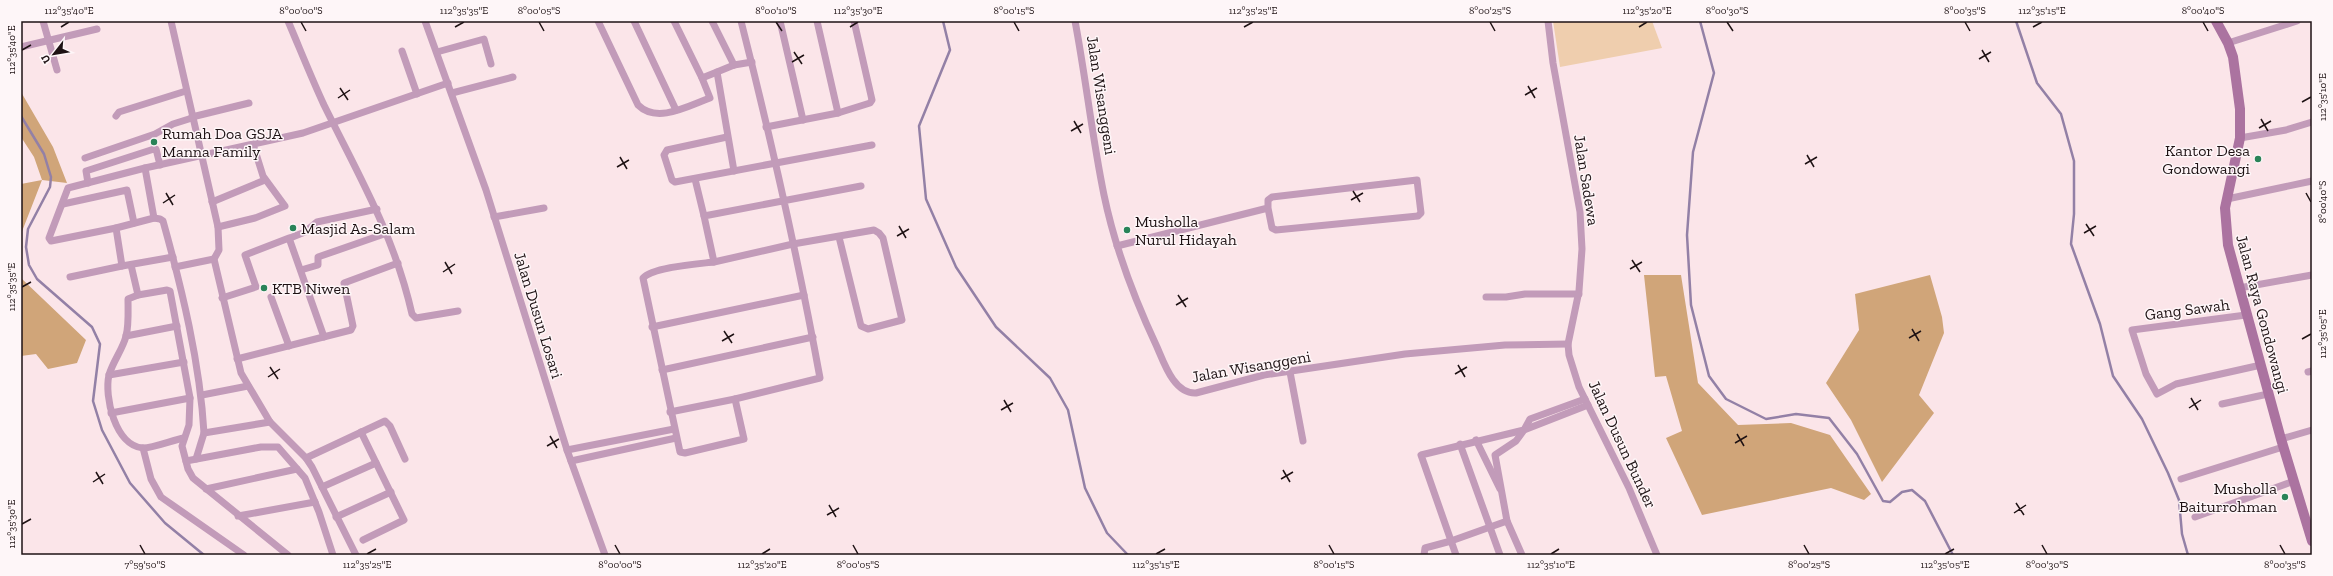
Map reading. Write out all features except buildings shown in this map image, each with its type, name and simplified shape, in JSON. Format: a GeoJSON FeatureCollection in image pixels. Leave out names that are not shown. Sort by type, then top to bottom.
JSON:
{"type":"FeatureCollection","features":[{"type":"Feature","properties":{"kind":"street"},"geometry":{"type":"LineString","coordinates":[[43,21],[57,70]]}},
{"type":"Feature","properties":{"kind":"street"},"geometry":{"type":"LineString","coordinates":[[171,21],[200,156],[218,227],[219,250],[214,259],[222,298],[241,373],[270,422],[306,458],[356,555]]}},
{"type":"Feature","properties":{"kind":"street"},"geometry":{"type":"LineString","coordinates":[[288,21],[334,123],[377,209],[398,263],[412,314],[414,317],[458,311]]}},
{"type":"Feature","properties":{"kind":"street","name":"Jalan Dusun Losari"},"geometry":{"type":"LineString","coordinates":[[425,21],[452,93],[494,217],[567,450],[605,555]]}},
{"type":"Feature","properties":{"kind":"street"},"geometry":{"type":"LineString","coordinates":[[598,21],[638,105],[650,114],[659,115],[720,96]]}},
{"type":"Feature","properties":{"kind":"street"},"geometry":{"type":"LineString","coordinates":[[634,21],[676,110]]}},
{"type":"Feature","properties":{"kind":"street"},"geometry":{"type":"LineString","coordinates":[[674,21],[702,78],[710,98]]}},
{"type":"Feature","properties":{"kind":"street"},"geometry":{"type":"LineString","coordinates":[[712,21],[734,65]]}},
{"type":"Feature","properties":{"kind":"street"},"geometry":{"type":"LineString","coordinates":[[670,412],[735,399],[820,378],[813,337],[784,202],[752,62],[741,21]]}},
{"type":"Feature","properties":{"kind":"street"},"geometry":{"type":"LineString","coordinates":[[780,21],[803,120]]}},
{"type":"Feature","properties":{"kind":"street"},"geometry":{"type":"LineString","coordinates":[[817,21],[838,113]]}},
{"type":"Feature","properties":{"kind":"street"},"geometry":{"type":"LineString","coordinates":[[766,127],[864,107],[872,100],[854,21]]}},
{"type":"Feature","properties":{"kind":"street","name":"Jalan Wisanggeni"},"geometry":{"type":"LineString","coordinates":[[1075,21],[1104,195],[1117,246],[1141,314],[1169,372],[1180,388],[1190,393],[1196,393],[1244,379],[1413,353],[1505,345],[1568,344]]}},
{"type":"Feature","properties":{"kind":"street","name":"Jalan Sadewa"},"geometry":{"type":"LineString","coordinates":[[1548,21],[1554,69],[1580,212],[1582,249],[1579,294],[1568,344]]}},
{"type":"Feature","properties":{"kind":"street","name":"Jalan Raya Gondowangi"},"geometry":{"type":"LineString","coordinates":[[2216,21],[2228,43],[2237,76],[2240,138],[2227,199],[2225,231],[2246,315],[2282,443],[2294,481],[2309,520],[2312,541]]}},
{"type":"Feature","properties":{"kind":"street"},"geometry":{"type":"LineString","coordinates":[[2228,43],[2297,21]]}},
{"type":"Feature","properties":{"kind":"street"},"geometry":{"type":"LineString","coordinates":[[21,47],[97,29]]}},
{"type":"Feature","properties":{"kind":"street"},"geometry":{"type":"LineString","coordinates":[[437,52],[484,39],[492,64]]}},
{"type":"Feature","properties":{"kind":"street"},"geometry":{"type":"LineString","coordinates":[[402,51],[417,94]]}},
{"type":"Feature","properties":{"kind":"street"},"geometry":{"type":"LineString","coordinates":[[702,78],[734,65],[752,62]]}},
{"type":"Feature","properties":{"kind":"street"},"geometry":{"type":"LineString","coordinates":[[716,72],[726,137],[734,172]]}},
{"type":"Feature","properties":{"kind":"street"},"geometry":{"type":"LineString","coordinates":[[452,93],[513,77]]}},
{"type":"Feature","properties":{"kind":"street"},"geometry":{"type":"LineString","coordinates":[[196,459],[204,433],[202,395],[173,257],[163,221],[154,218],[116,228],[51,241],[49,238],[68,188],[145,168],[253,144],[279,140],[334,123],[448,83]]}},
{"type":"Feature","properties":{"kind":"street"},"geometry":{"type":"LineString","coordinates":[[116,116],[119,112],[186,91]]}},
{"type":"Feature","properties":{"kind":"street"},"geometry":{"type":"LineString","coordinates":[[85,158],[155,134],[173,124],[249,103]]}},
{"type":"Feature","properties":{"kind":"street"},"geometry":{"type":"LineString","coordinates":[[2240,138],[2312,124]]}},
{"type":"Feature","properties":{"kind":"street"},"geometry":{"type":"LineString","coordinates":[[726,137],[665,151],[664,155],[672,180],[675,182],[695,179],[775,165],[872,145]]}},
{"type":"Feature","properties":{"kind":"street"},"geometry":{"type":"LineString","coordinates":[[218,227],[255,218],[284,207],[281,199],[265,180],[259,168],[253,144]]}},
{"type":"Feature","properties":{"kind":"street"},"geometry":{"type":"LineString","coordinates":[[88,183],[86,171],[154,149],[156,149],[160,165]]}},
{"type":"Feature","properties":{"kind":"street"},"geometry":{"type":"LineString","coordinates":[[145,168],[154,218]]}},
{"type":"Feature","properties":{"kind":"street"},"geometry":{"type":"LineString","coordinates":[[695,179],[714,262]]}},
{"type":"Feature","properties":{"kind":"street"},"geometry":{"type":"LineString","coordinates":[[212,202],[265,180]]}},
{"type":"Feature","properties":{"kind":"street"},"geometry":{"type":"LineString","coordinates":[[1417,180],[1422,213],[1418,216],[1276,230],[1272,228],[1268,208],[1268,200],[1272,197],[1417,180]]}},
{"type":"Feature","properties":{"kind":"street"},"geometry":{"type":"LineString","coordinates":[[2227,199],[2312,181]]}},
{"type":"Feature","properties":{"kind":"street"},"geometry":{"type":"LineString","coordinates":[[704,216],[784,202],[861,186]]}},
{"type":"Feature","properties":{"kind":"street"},"geometry":{"type":"LineString","coordinates":[[63,204],[127,190],[134,223]]}},
{"type":"Feature","properties":{"kind":"street"},"geometry":{"type":"LineString","coordinates":[[494,217],[544,208]]}},
{"type":"Feature","properties":{"kind":"street"},"geometry":{"type":"LineString","coordinates":[[1117,246],[1268,208]]}},
{"type":"Feature","properties":{"kind":"street"},"geometry":{"type":"LineString","coordinates":[[222,298],[256,286],[245,256],[305,232],[317,222],[377,209]]}},
{"type":"Feature","properties":{"kind":"street"},"geometry":{"type":"LineString","coordinates":[[116,228],[122,266]]}},
{"type":"Feature","properties":{"kind":"street"},"geometry":{"type":"LineString","coordinates":[[735,399],[744,438],[682,453],[678,449],[642,281],[644,276],[661,270],[714,262],[793,244],[874,230],[881,235],[902,320],[868,329],[863,328],[839,237]]}},
{"type":"Feature","properties":{"kind":"street"},"geometry":{"type":"LineString","coordinates":[[301,270],[318,265],[318,256],[387,233]]}},
{"type":"Feature","properties":{"kind":"street"},"geometry":{"type":"LineString","coordinates":[[290,238],[324,337]]}},
{"type":"Feature","properties":{"kind":"street"},"geometry":{"type":"LineString","coordinates":[[70,277],[173,257]]}},
{"type":"Feature","properties":{"kind":"street"},"geometry":{"type":"LineString","coordinates":[[175,267],[214,259]]}},
{"type":"Feature","properties":{"kind":"street"},"geometry":{"type":"LineString","coordinates":[[237,359],[324,337],[353,328],[344,282],[398,263]]}},
{"type":"Feature","properties":{"kind":"street"},"geometry":{"type":"LineString","coordinates":[[131,265],[138,295]]}},
{"type":"Feature","properties":{"kind":"street"},"geometry":{"type":"LineString","coordinates":[[2239,288],[2312,275]]}},
{"type":"Feature","properties":{"kind":"street"},"geometry":{"type":"LineString","coordinates":[[184,438],[143,448],[130,443],[116,426],[108,393],[109,375],[115,357],[126,336],[128,299],[138,295],[170,291],[190,398],[190,414],[184,438],[182,446],[193,478],[288,555]]}},
{"type":"Feature","properties":{"kind":"street"},"geometry":{"type":"LineString","coordinates":[[1486,297],[1506,297],[1525,294],[1579,294]]}},
{"type":"Feature","properties":{"kind":"street"},"geometry":{"type":"LineString","coordinates":[[652,327],[804,295]]}},
{"type":"Feature","properties":{"kind":"street"},"geometry":{"type":"LineString","coordinates":[[271,297],[289,346]]}},
{"type":"Feature","properties":{"kind":"street","name":"Gang Sawah"},"geometry":{"type":"LineString","coordinates":[[2246,315],[2132,330],[2146,374],[2157,394],[2176,384],[2261,365]]}},
{"type":"Feature","properties":{"kind":"street"},"geometry":{"type":"LineString","coordinates":[[126,336],[177,326]]}},
{"type":"Feature","properties":{"kind":"street"},"geometry":{"type":"LineString","coordinates":[[662,370],[813,337]]}},
{"type":"Feature","properties":{"kind":"street","name":"Jalan Dusun Bunder"},"geometry":{"type":"LineString","coordinates":[[1568,344],[1572,366],[1587,402],[1629,488],[1657,555]]}},
{"type":"Feature","properties":{"kind":"street"},"geometry":{"type":"LineString","coordinates":[[109,375],[184,362]]}},
{"type":"Feature","properties":{"kind":"street"},"geometry":{"type":"LineString","coordinates":[[1290,372],[1304,441]]}},
{"type":"Feature","properties":{"kind":"street"},"geometry":{"type":"LineString","coordinates":[[202,395],[248,386]]}},
{"type":"Feature","properties":{"kind":"street"},"geometry":{"type":"LineString","coordinates":[[2222,404],[2268,394]]}},
{"type":"Feature","properties":{"kind":"street"},"geometry":{"type":"LineString","coordinates":[[112,413],[190,398]]}},
{"type":"Feature","properties":{"kind":"street"},"geometry":{"type":"LineString","coordinates":[[1488,468],[1495,456],[1516,441],[1530,419],[1587,402]]}},
{"type":"Feature","properties":{"kind":"street"},"geometry":{"type":"LineString","coordinates":[[204,433],[270,422]]}},
{"type":"Feature","properties":{"kind":"street"},"geometry":{"type":"LineString","coordinates":[[306,458],[381,422],[388,423],[405,460]]}},
{"type":"Feature","properties":{"kind":"street"},"geometry":{"type":"LineString","coordinates":[[567,450],[674,429]]}},
{"type":"Feature","properties":{"kind":"street"},"geometry":{"type":"LineString","coordinates":[[1456,555],[1421,455],[1476,440],[1524,430]]}},
{"type":"Feature","properties":{"kind":"street"},"geometry":{"type":"LineString","coordinates":[[2181,479],[2282,443],[2312,430]]}},
{"type":"Feature","properties":{"kind":"street"},"geometry":{"type":"LineString","coordinates":[[361,432],[404,520],[363,540]]}},
{"type":"Feature","properties":{"kind":"street"},"geometry":{"type":"LineString","coordinates":[[571,461],[676,438]]}},
{"type":"Feature","properties":{"kind":"street"},"geometry":{"type":"LineString","coordinates":[[1476,440],[1488,468],[1503,495]]}},
{"type":"Feature","properties":{"kind":"street"},"geometry":{"type":"LineString","coordinates":[[1460,444],[1500,555]]}},
{"type":"Feature","properties":{"kind":"street"},"geometry":{"type":"LineString","coordinates":[[186,461],[260,447],[278,447],[305,478],[333,555]]}},
{"type":"Feature","properties":{"kind":"street"},"geometry":{"type":"LineString","coordinates":[[143,448],[151,479],[161,497],[244,555]]}},
{"type":"Feature","properties":{"kind":"street"},"geometry":{"type":"LineString","coordinates":[[1495,456],[1507,521],[1522,555]]}},
{"type":"Feature","properties":{"kind":"street"},"geometry":{"type":"LineString","coordinates":[[322,487],[376,463]]}},
{"type":"Feature","properties":{"kind":"street"},"geometry":{"type":"LineString","coordinates":[[206,490],[297,469]]}},
{"type":"Feature","properties":{"kind":"street"},"geometry":{"type":"LineString","coordinates":[[2195,516],[2294,481]]}},
{"type":"Feature","properties":{"kind":"street"},"geometry":{"type":"LineString","coordinates":[[336,517],[391,492]]}},
{"type":"Feature","properties":{"kind":"street"},"geometry":{"type":"LineString","coordinates":[[238,516],[315,502]]}},
{"type":"Feature","properties":{"kind":"street"},"geometry":{"type":"LineString","coordinates":[[1424,555],[1425,548],[1451,541],[1489,526],[1507,521]]}},
{"type":"Feature","properties":{"kind":"shaded area"},"geometry":{"type":"Polygon","coordinates":[[[1553,21],[1652,21],[1662,48],[1560,67],[1553,21]]]}},
{"type":"Feature","properties":{"kind":"shaded area"},"geometry":{"type":"Polygon","coordinates":[[[21,92],[53,147],[67,183],[42,180],[34,157],[21,137],[21,92]]]}},
{"type":"Feature","properties":{"kind":"shaded area"},"geometry":{"type":"Polygon","coordinates":[[[42,180],[21,234],[21,184],[42,180]]]}},
{"type":"Feature","properties":{"kind":"shaded area"},"geometry":{"type":"Polygon","coordinates":[[[1644,275],[1681,275],[1698,383],[1738,425],[1791,423],[1830,435],[1871,494],[1864,500],[1831,488],[1702,515],[1666,438],[1682,431],[1666,376],[1655,377],[1644,275]]]}},
{"type":"Feature","properties":{"kind":"shaded area"},"geometry":{"type":"Polygon","coordinates":[[[1930,275],[1942,317],[1944,333],[1919,395],[1934,413],[1882,482],[1851,420],[1826,383],[1859,330],[1855,294],[1930,275]]]}},
{"type":"Feature","properties":{"kind":"shaded area"},"geometry":{"type":"Polygon","coordinates":[[[21,278],[86,340],[77,363],[48,369],[36,354],[21,356],[21,278]]]}},
{"type":"Feature","properties":{"kind":"waterway"},"geometry":{"type":"LineString","coordinates":[[943,21],[950,50],[919,126],[926,199],[956,267],[996,327],[1050,378],[1068,410],[1085,488],[1107,533],[1128,555]]}},
{"type":"Feature","properties":{"kind":"waterway"},"geometry":{"type":"LineString","coordinates":[[1700,21],[1714,73],[1693,152],[1687,235],[1691,305],[1709,376],[1726,399],[1766,419],[1796,414],[1829,418],[1857,454],[1883,501],[1890,502],[1902,492],[1912,490],[1925,501],[1953,555]]}},
{"type":"Feature","properties":{"kind":"waterway"},"geometry":{"type":"LineString","coordinates":[[2016,21],[2037,83],[2061,114],[2074,161],[2074,214],[2071,244],[2100,324],[2113,376],[2142,419],[2168,473],[2179,500],[2182,534],[2188,555]]}},
{"type":"Feature","properties":{"kind":"waterway"},"geometry":{"type":"LineString","coordinates":[[21,116],[44,154],[51,177],[50,187],[28,229],[26,247],[29,265],[37,279],[92,327],[100,344],[93,401],[102,430],[130,483],[165,523],[204,555]]}},
{"type":"Feature","properties":{"kind":"place","name":"Rumah Doa GSJA Manna Family"},"geometry":{"type":"Point","coordinates":[154,142]}},
{"type":"Feature","properties":{"kind":"place","name":"Kantor Desa Gondowangi"},"geometry":{"type":"Point","coordinates":[2258,159]}},
{"type":"Feature","properties":{"kind":"place","name":"Masjid As-Salam"},"geometry":{"type":"Point","coordinates":[293,228]}},
{"type":"Feature","properties":{"kind":"place","name":"Musholla Nurul Hidayah"},"geometry":{"type":"Point","coordinates":[1127,230]}},
{"type":"Feature","properties":{"kind":"place","name":"KTB Niwen"},"geometry":{"type":"Point","coordinates":[264,288]}},
{"type":"Feature","properties":{"kind":"place","name":"Musholla Baiturrohman"},"geometry":{"type":"Point","coordinates":[2285,497]}}]}
